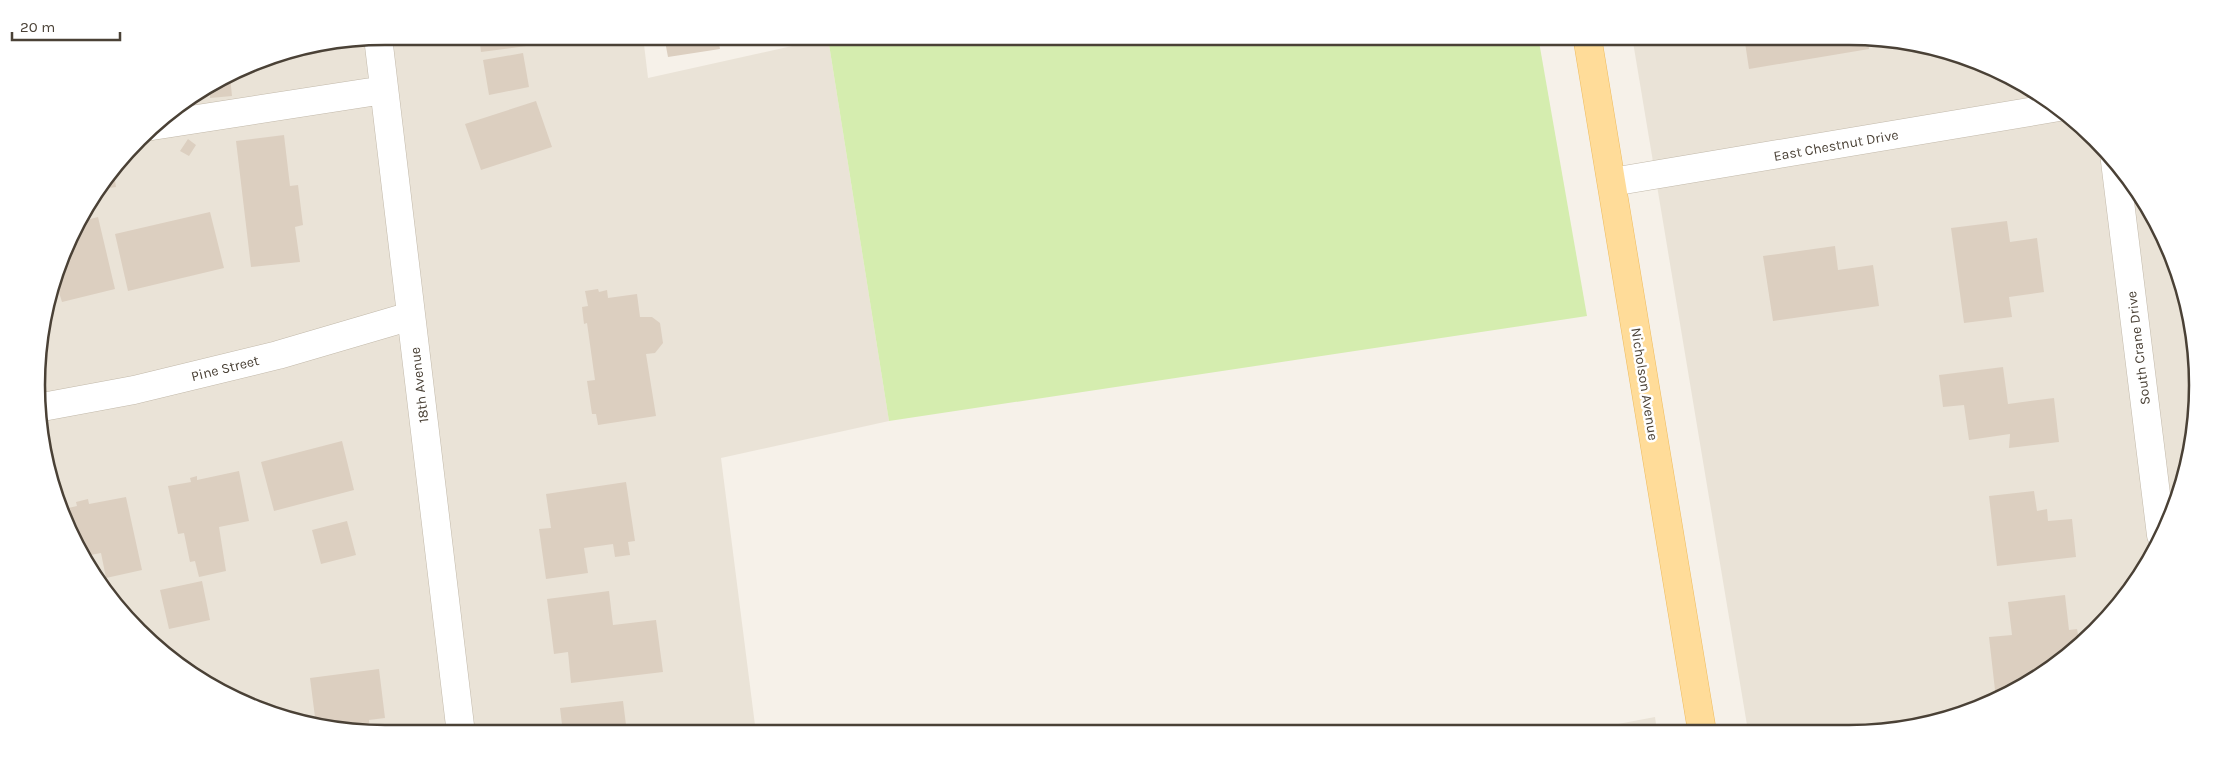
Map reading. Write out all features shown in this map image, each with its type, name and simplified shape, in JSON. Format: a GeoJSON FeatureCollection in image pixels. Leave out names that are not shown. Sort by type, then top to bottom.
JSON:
{"type":"FeatureCollection","features":[{"type":"Feature","properties":{"kind":"main road","name":"Nicholson Avenue"},"geometry":{"type":"LineString","coordinates":[[1589,45],[1701,725]]}},
{"type":"Feature","properties":{"kind":"street","name":"18th Avenue"},"geometry":{"type":"LineString","coordinates":[[379,45],[460,725]]}},
{"type":"Feature","properties":{"kind":"street"},"geometry":{"type":"LineString","coordinates":[[168,124],[384,90]]}},
{"type":"Feature","properties":{"kind":"street","name":"East Chestnut Drive"},"geometry":{"type":"LineString","coordinates":[[1612,182],[2048,109]]}},
{"type":"Feature","properties":{"kind":"street","name":"South Crane Drive"},"geometry":{"type":"LineString","coordinates":[[2117,175],[2159,523]]}},
{"type":"Feature","properties":{"kind":"street","name":"Pine Street"},"geometry":{"type":"LineString","coordinates":[[46,406],[134,390],[278,355],[411,316]]}},
{"type":"Feature","properties":{"kind":"shaded area"},"geometry":{"type":"Polygon","coordinates":[[[644,45],[648,78],[796,45],[829,45],[889,421],[721,458],[755,725],[385,725],[341,722],[319,718],[276,707],[255,699],[196,668],[161,641],[129,609],[102,574],[71,515],[63,494],[52,451],[48,429],[45,385],[48,341],[52,319],[63,276],[80,235],[102,196],[129,161],[161,129],[196,102],[235,80],[276,63],[319,52],[363,46],[644,45]]]}},
{"type":"Feature","properties":{"kind":"shaded area"},"geometry":{"type":"Polygon","coordinates":[[[1634,45],[1871,46],[1915,52],[1958,63],[1999,80],[2019,91],[2038,102],[2073,129],[2119,178],[2132,196],[2154,235],[2171,276],[2177,297],[2186,341],[2188,363],[2189,385],[2186,429],[2171,494],[2154,535],[2143,555],[2132,574],[2105,609],[2056,655],[2038,668],[1999,690],[1958,707],[1893,722],[1849,725],[1747,725],[1634,45]]]}},
{"type":"Feature","properties":{"kind":"shaded area"},"geometry":{"type":"Polygon","coordinates":[[[1655,717],[1656,725],[1613,725],[1655,717]]]}},
{"type":"Feature","properties":{"kind":"green space"},"geometry":{"type":"Polygon","coordinates":[[[829,45],[1540,45],[1587,316],[889,421],[829,45]]]}},
{"type":"Feature","properties":{"kind":"building"},"geometry":{"type":"Polygon","coordinates":[[[480,45],[534,45],[481,52],[480,45]]]}},
{"type":"Feature","properties":{"kind":"building"},"geometry":{"type":"Polygon","coordinates":[[[666,45],[719,45],[720,49],[668,57],[666,45]]]}},
{"type":"Feature","properties":{"kind":"building"},"geometry":{"type":"Polygon","coordinates":[[[1745,45],[1869,46],[1869,49],[1749,69],[1745,45]]]}},
{"type":"Feature","properties":{"kind":"building"},"geometry":{"type":"Polygon","coordinates":[[[523,53],[529,87],[489,95],[483,60],[523,53]]]}},
{"type":"Feature","properties":{"kind":"building"},"geometry":{"type":"Polygon","coordinates":[[[231,82],[232,96],[210,98],[210,94],[231,82]]]}},
{"type":"Feature","properties":{"kind":"building"},"geometry":{"type":"Polygon","coordinates":[[[536,101],[552,147],[481,170],[465,124],[536,101]]]}},
{"type":"Feature","properties":{"kind":"building"},"geometry":{"type":"Polygon","coordinates":[[[284,135],[290,186],[298,185],[303,225],[295,227],[300,262],[251,267],[236,141],[284,135]]]}},
{"type":"Feature","properties":{"kind":"building"},"geometry":{"type":"Polygon","coordinates":[[[188,139],[196,145],[189,156],[180,151],[188,139]]]}},
{"type":"Feature","properties":{"kind":"building"},"geometry":{"type":"Polygon","coordinates":[[[115,178],[116,187],[108,188],[115,178]]]}},
{"type":"Feature","properties":{"kind":"building"},"geometry":{"type":"Polygon","coordinates":[[[210,212],[224,268],[128,291],[115,234],[210,212]]]}},
{"type":"Feature","properties":{"kind":"building"},"geometry":{"type":"Polygon","coordinates":[[[98,217],[115,289],[62,302],[59,291],[63,276],[89,219],[98,217]]]}},
{"type":"Feature","properties":{"kind":"building"},"geometry":{"type":"Polygon","coordinates":[[[2007,221],[2010,242],[2037,238],[2044,292],[2009,297],[2012,317],[1964,323],[1951,228],[2007,221]]]}},
{"type":"Feature","properties":{"kind":"building"},"geometry":{"type":"Polygon","coordinates":[[[1835,246],[1838,270],[1873,265],[1879,306],[1773,321],[1763,256],[1835,246]]]}},
{"type":"Feature","properties":{"kind":"building"},"geometry":{"type":"Polygon","coordinates":[[[598,289],[599,292],[607,290],[608,298],[637,294],[640,317],[652,317],[660,323],[663,343],[655,353],[646,354],[656,416],[598,425],[596,414],[592,414],[587,381],[595,380],[587,323],[584,324],[582,307],[588,306],[585,291],[598,289]]]}},
{"type":"Feature","properties":{"kind":"building"},"geometry":{"type":"Polygon","coordinates":[[[2003,367],[2008,404],[2054,398],[2059,442],[2009,448],[2010,434],[1969,440],[1964,405],[1943,407],[1939,375],[2003,367]]]}},
{"type":"Feature","properties":{"kind":"building"},"geometry":{"type":"Polygon","coordinates":[[[342,441],[354,490],[274,511],[261,462],[342,441]]]}},
{"type":"Feature","properties":{"kind":"building"},"geometry":{"type":"Polygon","coordinates":[[[239,471],[249,521],[219,527],[226,571],[199,577],[195,561],[190,562],[184,533],[178,534],[168,486],[191,482],[190,478],[197,476],[197,480],[239,471]]]}},
{"type":"Feature","properties":{"kind":"building"},"geometry":{"type":"Polygon","coordinates":[[[626,482],[635,541],[628,542],[630,555],[615,557],[613,544],[584,548],[588,573],[546,579],[539,529],[551,528],[546,494],[626,482]]]}},
{"type":"Feature","properties":{"kind":"building"},"geometry":{"type":"Polygon","coordinates":[[[2034,491],[2037,511],[2047,509],[2048,521],[2072,519],[2076,557],[1997,566],[1989,496],[2034,491]]]}},
{"type":"Feature","properties":{"kind":"building"},"geometry":{"type":"Polygon","coordinates":[[[126,497],[142,570],[106,578],[101,553],[91,555],[68,508],[77,506],[76,502],[88,499],[89,504],[126,497]]]}},
{"type":"Feature","properties":{"kind":"building"},"geometry":{"type":"Polygon","coordinates":[[[347,521],[356,555],[321,564],[312,530],[347,521]]]}},
{"type":"Feature","properties":{"kind":"building"},"geometry":{"type":"Polygon","coordinates":[[[202,581],[210,620],[169,629],[160,590],[202,581]]]}},
{"type":"Feature","properties":{"kind":"building"},"geometry":{"type":"Polygon","coordinates":[[[609,591],[613,625],[656,620],[663,672],[571,683],[568,652],[554,654],[547,599],[609,591]]]}},
{"type":"Feature","properties":{"kind":"building"},"geometry":{"type":"Polygon","coordinates":[[[2065,595],[2069,630],[2077,629],[2078,636],[2038,668],[1995,692],[1989,637],[2012,635],[2008,602],[2065,595]]]}},
{"type":"Feature","properties":{"kind":"building"},"geometry":{"type":"Polygon","coordinates":[[[379,669],[385,718],[369,720],[369,724],[315,717],[310,678],[379,669]]]}},
{"type":"Feature","properties":{"kind":"building"},"geometry":{"type":"Polygon","coordinates":[[[623,701],[626,725],[562,725],[560,708],[623,701]]]}}]}
